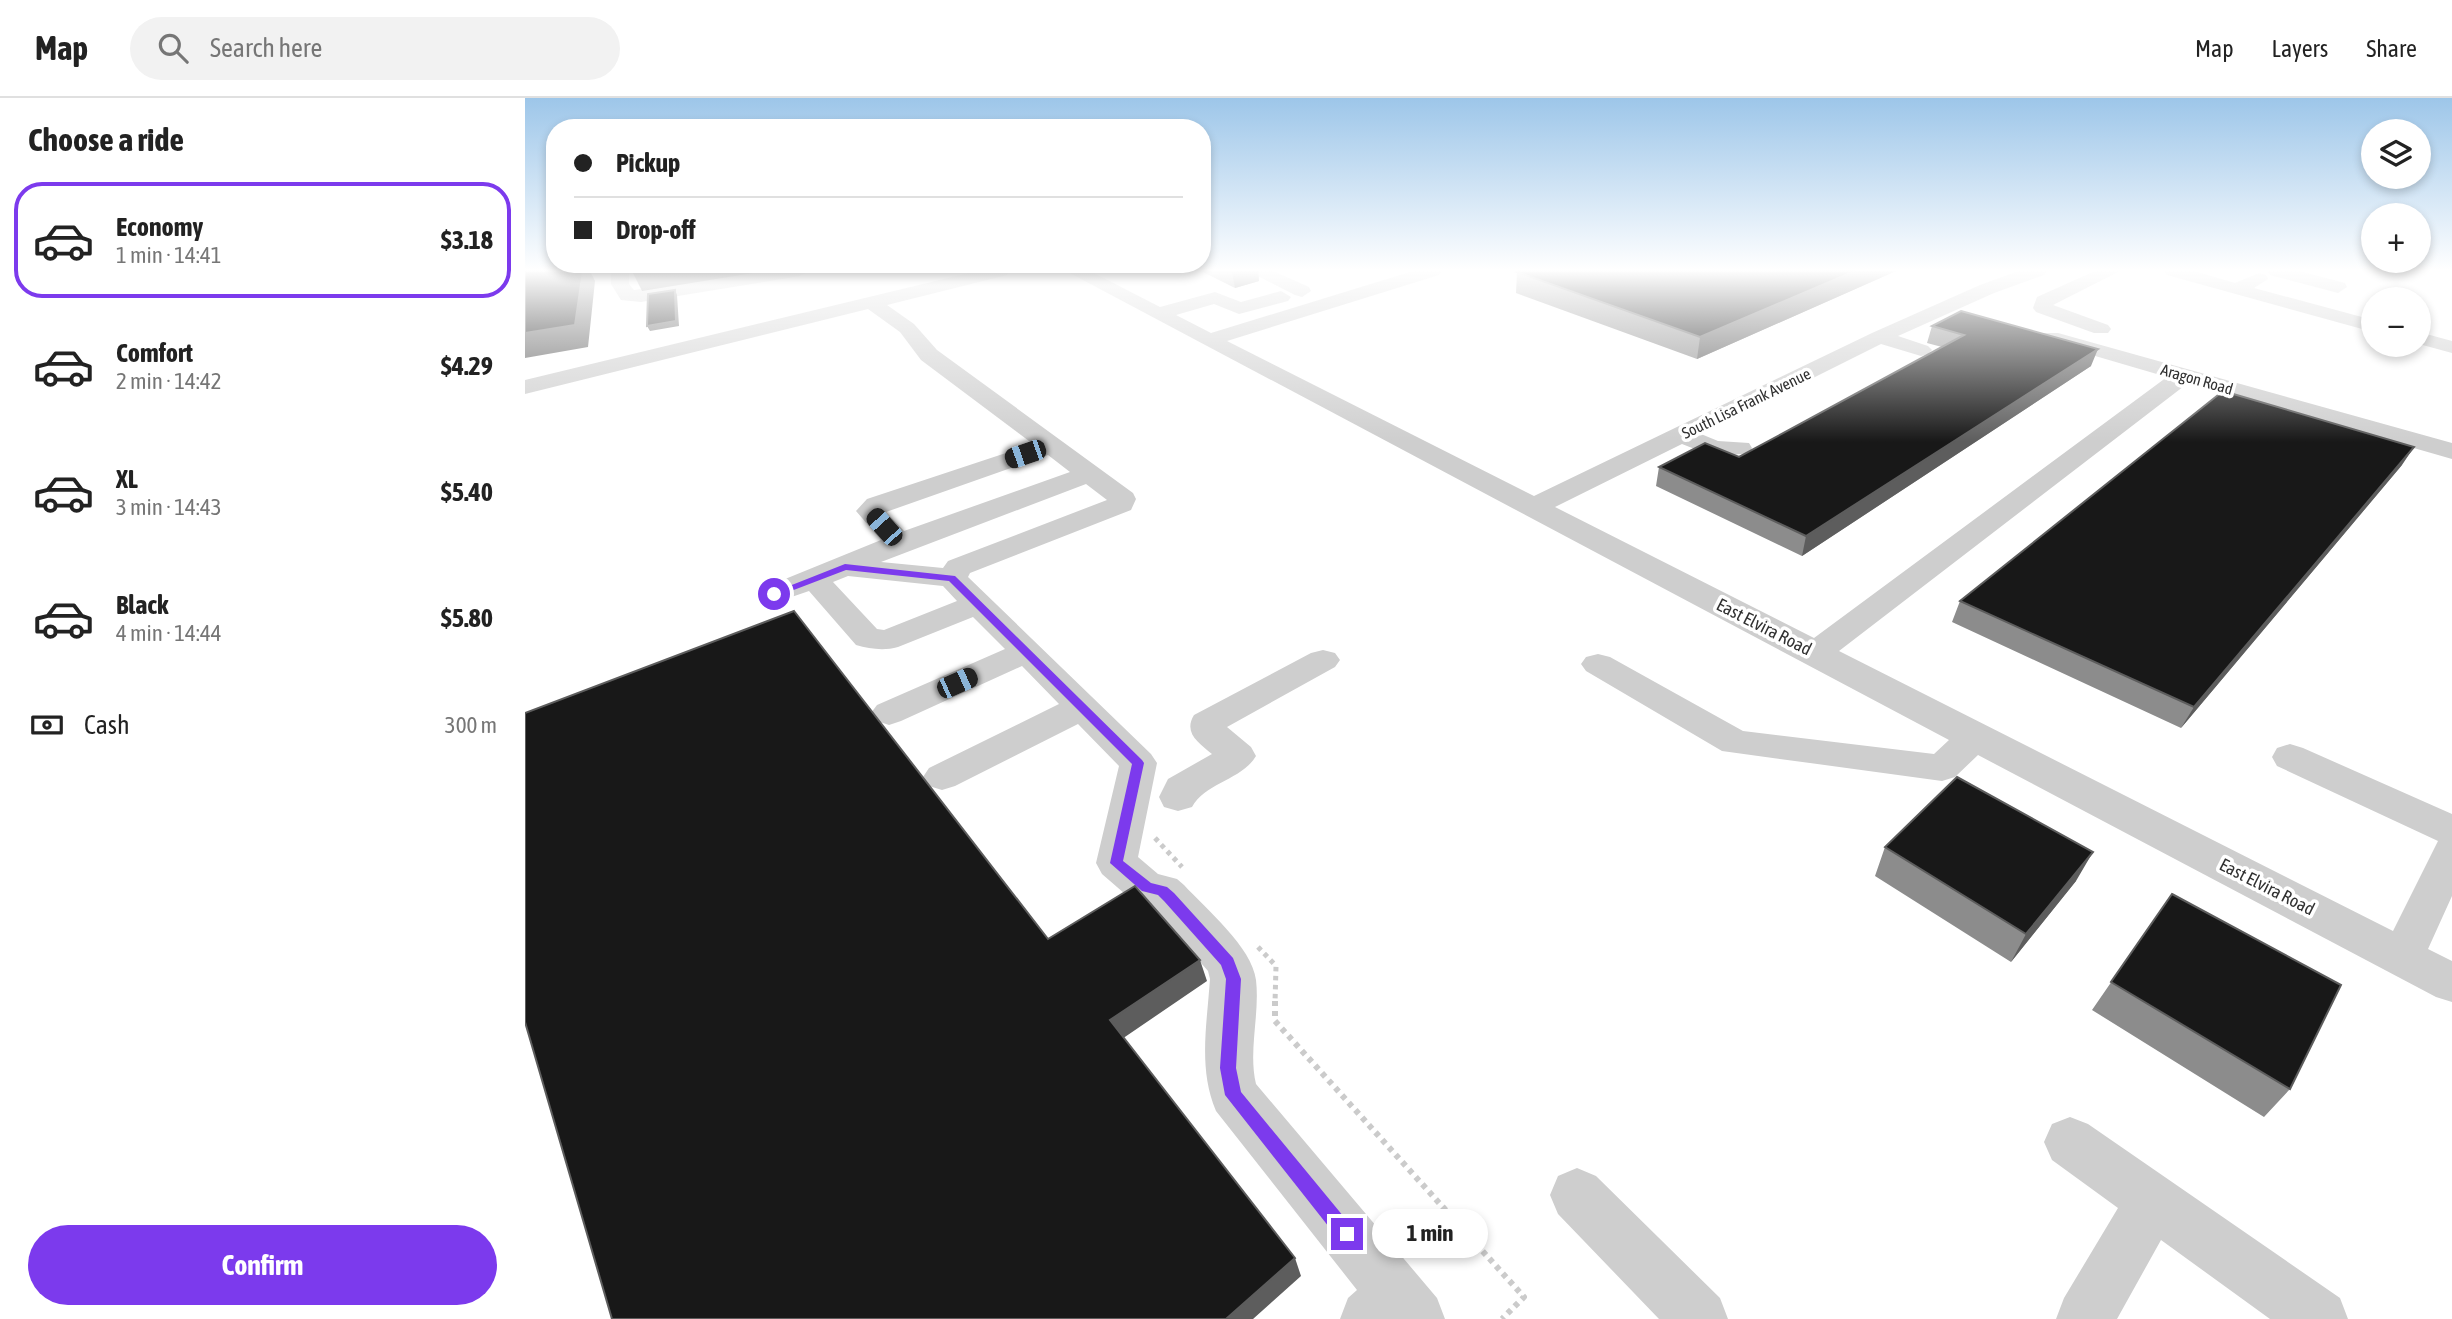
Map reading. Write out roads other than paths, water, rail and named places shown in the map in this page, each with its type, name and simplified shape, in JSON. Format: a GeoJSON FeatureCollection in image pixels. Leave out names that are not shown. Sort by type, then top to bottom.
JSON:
{"type":"FeatureCollection","features":[{"type":"Feature","properties":{"kind":"street"},"geometry":{"type":"LineString","coordinates":[[525,387],[768,328]]}},
{"type":"Feature","properties":{"kind":"street"},"geometry":{"type":"LineString","coordinates":[[907,328],[929,355],[1123,499],[1121,504],[958,567],[965,591],[1138,763],[1116,863],[1147,888],[1162,891],[1169,897],[1227,962],[1233,979],[1228,1068],[1234,1095],[1394,1311]]}},
{"type":"Feature","properties":{"kind":"street","name":"East Elvira Road"},"geometry":{"type":"LineString","coordinates":[[1185,328],[2452,983]]}},
{"type":"Feature","properties":{"kind":"street"},"geometry":{"type":"LineString","coordinates":[[1209,340],[1248,328]]}},
{"type":"Feature","properties":{"kind":"street","name":"South Lisa Frank Avenue"},"geometry":{"type":"LineString","coordinates":[[1534,508],[1898,328]]}},
{"type":"Feature","properties":{"kind":"street"},"geometry":{"type":"LineString","coordinates":[[2069,342],[2091,328]]}},
{"type":"Feature","properties":{"kind":"street"},"geometry":{"type":"LineString","coordinates":[[2100,328],[2120,334]]}},
{"type":"Feature","properties":{"kind":"street","name":"Aragon Road"},"geometry":{"type":"LineString","coordinates":[[2031,332],[2452,451]]}},
{"type":"Feature","properties":{"kind":"street"},"geometry":{"type":"LineString","coordinates":[[1878,337],[1921,350]]}},
{"type":"Feature","properties":{"kind":"street"},"geometry":{"type":"LineString","coordinates":[[2431,341],[2452,347]]}},
{"type":"Feature","properties":{"kind":"street"},"geometry":{"type":"LineString","coordinates":[[1815,653],[2184,375]]}},
{"type":"Feature","properties":{"kind":"street"},"geometry":{"type":"LineString","coordinates":[[2420,442],[2439,423]]}},
{"type":"Feature","properties":{"kind":"street"},"geometry":{"type":"LineString","coordinates":[[1682,435],[1715,449],[1740,447]]}},
{"type":"Feature","properties":{"kind":"street"},"geometry":{"type":"LineString","coordinates":[[899,543],[870,511],[877,505],[1050,446]]}},
{"type":"Feature","properties":{"kind":"street"},"geometry":{"type":"LineString","coordinates":[[774,594],[899,543],[1089,474]]}},
{"type":"Feature","properties":{"kind":"street"},"geometry":{"type":"LineString","coordinates":[[830,573],[965,591]]}},
{"type":"Feature","properties":{"kind":"street"},"geometry":{"type":"LineString","coordinates":[[830,573],[867,638],[887,640],[965,591]]}},
{"type":"Feature","properties":{"kind":"street"},"geometry":{"type":"LineString","coordinates":[[888,713],[1026,652]]}},
{"type":"Feature","properties":{"kind":"street"},"geometry":{"type":"LineString","coordinates":[[1178,797],[1181,789],[1238,757],[1208,731],[1207,723],[1323,660]]}},
{"type":"Feature","properties":{"kind":"street"},"geometry":{"type":"LineString","coordinates":[[1598,664],[1735,742],[1942,768],[1976,736]]}},
{"type":"Feature","properties":{"kind":"street"},"geometry":{"type":"LineString","coordinates":[[941,776],[1082,708]]}},
{"type":"Feature","properties":{"kind":"street"},"geometry":{"type":"LineString","coordinates":[[2290,757],[2452,831]]}},
{"type":"Feature","properties":{"kind":"street"},"geometry":{"type":"LineString","coordinates":[[2402,957],[2452,852]]}},
{"type":"Feature","properties":{"kind":"street"},"geometry":{"type":"LineString","coordinates":[[2070,1142],[2319,1319]]}},
{"type":"Feature","properties":{"kind":"street"},"geometry":{"type":"LineString","coordinates":[[1577,1195],[1699,1319]]}},
{"type":"Feature","properties":{"kind":"street"},"geometry":{"type":"LineString","coordinates":[[2085,1319],[2153,1202]]}}]}
